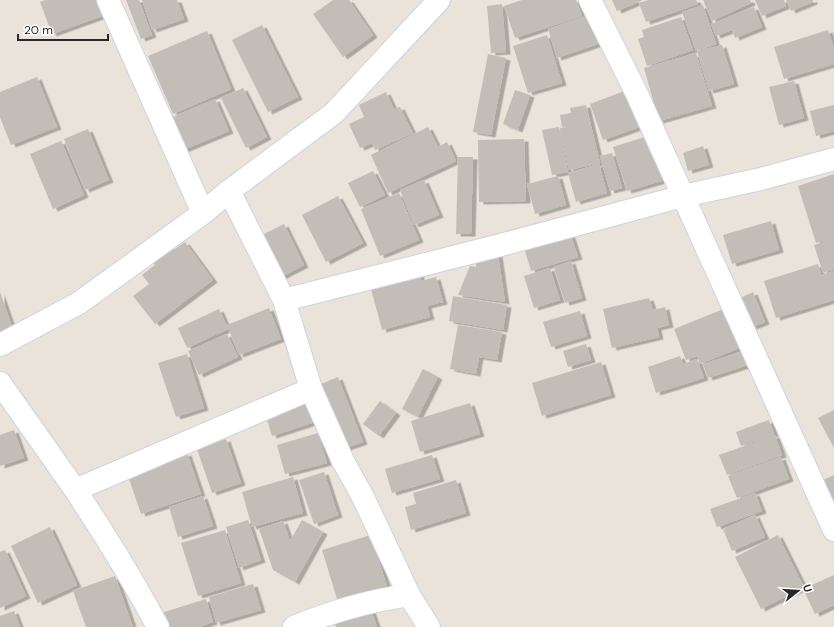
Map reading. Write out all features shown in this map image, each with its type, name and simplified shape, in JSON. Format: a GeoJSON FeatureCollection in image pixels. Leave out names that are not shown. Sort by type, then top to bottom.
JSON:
{"type":"FeatureCollection","features":[{"type":"Feature","properties":{"kind":"street"},"geometry":{"type":"LineString","coordinates":[[108,0],[203,213]]}},
{"type":"Feature","properties":{"kind":"street"},"geometry":{"type":"LineString","coordinates":[[0,345],[79,303],[203,213],[229,191],[334,113],[439,0]]}},
{"type":"Feature","properties":{"kind":"street"},"geometry":{"type":"LineString","coordinates":[[590,0],[636,92],[834,530]]}},
{"type":"Feature","properties":{"kind":"street"},"geometry":{"type":"LineString","coordinates":[[284,300],[504,244],[683,196],[761,179],[834,159]]}},
{"type":"Feature","properties":{"kind":"street"},"geometry":{"type":"LineString","coordinates":[[229,191],[284,300],[311,389],[343,461],[363,497],[410,595],[429,627]]}},
{"type":"Feature","properties":{"kind":"street"},"geometry":{"type":"LineString","coordinates":[[0,383],[75,490],[131,578],[158,627]]}},
{"type":"Feature","properties":{"kind":"street"},"geometry":{"type":"LineString","coordinates":[[75,490],[311,389]]}},
{"type":"Feature","properties":{"kind":"street"},"geometry":{"type":"LineString","coordinates":[[294,627],[324,614],[377,600],[410,595]]}},
{"type":"Feature","properties":{"kind":"building"},"geometry":{"type":"Polygon","coordinates":[[[45,0],[96,0],[102,16],[52,34],[40,2],[45,0]]]}},
{"type":"Feature","properties":{"kind":"building"},"geometry":{"type":"Polygon","coordinates":[[[126,0],[139,0],[152,35],[141,39],[126,0]]]}},
{"type":"Feature","properties":{"kind":"building"},"geometry":{"type":"Polygon","coordinates":[[[142,0],[177,0],[184,19],[152,30],[142,0]]]}},
{"type":"Feature","properties":{"kind":"building"},"geometry":{"type":"Polygon","coordinates":[[[333,0],[349,0],[373,35],[343,57],[313,14],[333,0]]]}},
{"type":"Feature","properties":{"kind":"building"},"geometry":{"type":"Polygon","coordinates":[[[522,0],[576,0],[582,16],[515,38],[504,6],[522,0]]]}},
{"type":"Feature","properties":{"kind":"building"},"geometry":{"type":"Polygon","coordinates":[[[612,0],[643,0],[617,11],[612,0]]]}},
{"type":"Feature","properties":{"kind":"building"},"geometry":{"type":"Polygon","coordinates":[[[649,0],[696,0],[698,4],[646,22],[639,3],[649,0]]]}},
{"type":"Feature","properties":{"kind":"building"},"geometry":{"type":"Polygon","coordinates":[[[703,0],[750,0],[751,3],[712,21],[703,0]]]}},
{"type":"Feature","properties":{"kind":"building"},"geometry":{"type":"Polygon","coordinates":[[[755,0],[784,0],[786,6],[762,16],[755,0]]]}},
{"type":"Feature","properties":{"kind":"building"},"geometry":{"type":"Polygon","coordinates":[[[786,0],[813,0],[813,2],[791,11],[786,0]]]}},
{"type":"Feature","properties":{"kind":"building"},"geometry":{"type":"Polygon","coordinates":[[[502,4],[506,52],[491,53],[487,6],[502,4]]]}},
{"type":"Feature","properties":{"kind":"building"},"geometry":{"type":"Polygon","coordinates":[[[703,5],[716,44],[696,51],[682,12],[703,5]]]}},
{"type":"Feature","properties":{"kind":"building"},"geometry":{"type":"Polygon","coordinates":[[[754,7],[762,27],[735,38],[732,30],[716,36],[711,24],[754,7]]]}},
{"type":"Feature","properties":{"kind":"building"},"geometry":{"type":"Polygon","coordinates":[[[589,15],[598,44],[557,58],[548,29],[589,15]]]}},
{"type":"Feature","properties":{"kind":"building"},"geometry":{"type":"Polygon","coordinates":[[[681,17],[693,50],[647,66],[638,39],[644,37],[642,30],[681,17]]]}},
{"type":"Feature","properties":{"kind":"building"},"geometry":{"type":"Polygon","coordinates":[[[262,25],[298,97],[268,112],[232,40],[262,25]]]}},
{"type":"Feature","properties":{"kind":"building"},"geometry":{"type":"Polygon","coordinates":[[[828,30],[834,49],[834,64],[784,79],[774,47],[828,30]]]}},
{"type":"Feature","properties":{"kind":"building"},"geometry":{"type":"Polygon","coordinates":[[[207,31],[231,89],[173,114],[148,56],[207,31]]]}},
{"type":"Feature","properties":{"kind":"building"},"geometry":{"type":"Polygon","coordinates":[[[547,35],[562,83],[528,93],[513,46],[547,35]]]}},
{"type":"Feature","properties":{"kind":"building"},"geometry":{"type":"Polygon","coordinates":[[[722,45],[734,84],[709,91],[697,51],[722,45]]]}},
{"type":"Feature","properties":{"kind":"building"},"geometry":{"type":"Polygon","coordinates":[[[696,53],[712,106],[659,121],[644,68],[696,53]]]}},
{"type":"Feature","properties":{"kind":"building"},"geometry":{"type":"Polygon","coordinates":[[[488,54],[506,58],[491,135],[473,132],[488,54]]]}},
{"type":"Feature","properties":{"kind":"building"},"geometry":{"type":"Polygon","coordinates":[[[37,77],[57,127],[11,145],[0,117],[0,92],[37,77]]]}},
{"type":"Feature","properties":{"kind":"building"},"geometry":{"type":"Polygon","coordinates":[[[794,81],[804,118],[779,125],[769,87],[794,81]]]}},
{"type":"Feature","properties":{"kind":"building"},"geometry":{"type":"Polygon","coordinates":[[[243,88],[267,137],[246,148],[221,98],[243,88]]]}},
{"type":"Feature","properties":{"kind":"building"},"geometry":{"type":"Polygon","coordinates":[[[515,90],[530,95],[518,130],[503,124],[515,90]]]}},
{"type":"Feature","properties":{"kind":"building"},"geometry":{"type":"Polygon","coordinates":[[[627,90],[640,127],[603,140],[590,104],[627,90]]]}},
{"type":"Feature","properties":{"kind":"building"},"geometry":{"type":"Polygon","coordinates":[[[386,92],[394,109],[400,107],[413,133],[375,150],[372,143],[360,148],[349,124],[364,117],[359,105],[386,92]]]}},
{"type":"Feature","properties":{"kind":"building"},"geometry":{"type":"Polygon","coordinates":[[[215,99],[229,131],[183,150],[170,118],[215,99]]]}},
{"type":"Feature","properties":{"kind":"building"},"geometry":{"type":"Polygon","coordinates":[[[586,105],[600,163],[569,170],[560,128],[576,125],[562,127],[560,115],[571,113],[570,108],[586,105]]]}},
{"type":"Feature","properties":{"kind":"building"},"geometry":{"type":"Polygon","coordinates":[[[834,105],[834,131],[816,136],[810,111],[834,105]]]}},
{"type":"Feature","properties":{"kind":"building"},"geometry":{"type":"Polygon","coordinates":[[[428,127],[438,147],[447,142],[456,161],[388,193],[371,155],[428,127]]]}},
{"type":"Feature","properties":{"kind":"building"},"geometry":{"type":"Polygon","coordinates":[[[559,127],[568,172],[552,175],[542,130],[559,127]]]}},
{"type":"Feature","properties":{"kind":"building"},"geometry":{"type":"Polygon","coordinates":[[[88,129],[109,180],[85,190],[64,139],[88,129]]]}},
{"type":"Feature","properties":{"kind":"building"},"geometry":{"type":"Polygon","coordinates":[[[651,135],[665,180],[627,191],[613,147],[651,135]]]}},
{"type":"Feature","properties":{"kind":"building"},"geometry":{"type":"Polygon","coordinates":[[[524,139],[526,201],[479,202],[478,140],[524,139]]]}},
{"type":"Feature","properties":{"kind":"building"},"geometry":{"type":"Polygon","coordinates":[[[61,141],[84,195],[53,209],[30,154],[61,141]]]}},
{"type":"Feature","properties":{"kind":"building"},"geometry":{"type":"Polygon","coordinates":[[[703,146],[709,165],[688,171],[683,153],[703,146]]]}},
{"type":"Feature","properties":{"kind":"building"},"geometry":{"type":"Polygon","coordinates":[[[612,153],[622,188],[610,191],[600,156],[612,153]]]}},
{"type":"Feature","properties":{"kind":"building"},"geometry":{"type":"Polygon","coordinates":[[[458,157],[473,157],[471,234],[456,234],[458,157]]]}},
{"type":"Feature","properties":{"kind":"building"},"geometry":{"type":"Polygon","coordinates":[[[599,164],[607,193],[576,202],[568,173],[599,164]]]}},
{"type":"Feature","properties":{"kind":"building"},"geometry":{"type":"Polygon","coordinates":[[[373,171],[385,195],[360,207],[348,183],[373,171]]]}},
{"type":"Feature","properties":{"kind":"building"},"geometry":{"type":"Polygon","coordinates":[[[834,174],[834,237],[816,243],[798,186],[834,174]]]}},
{"type":"Feature","properties":{"kind":"building"},"geometry":{"type":"Polygon","coordinates":[[[558,176],[566,205],[535,214],[527,184],[558,176]]]}},
{"type":"Feature","properties":{"kind":"building"},"geometry":{"type":"Polygon","coordinates":[[[424,180],[439,215],[414,225],[400,190],[424,180]]]}},
{"type":"Feature","properties":{"kind":"building"},"geometry":{"type":"Polygon","coordinates":[[[399,193],[419,240],[380,256],[361,209],[399,193]]]}},
{"type":"Feature","properties":{"kind":"building"},"geometry":{"type":"Polygon","coordinates":[[[338,196],[363,243],[326,262],[302,215],[338,196]]]}},
{"type":"Feature","properties":{"kind":"building"},"geometry":{"type":"Polygon","coordinates":[[[771,221],[779,250],[732,264],[723,235],[771,221]]]}},
{"type":"Feature","properties":{"kind":"building"},"geometry":{"type":"Polygon","coordinates":[[[284,224],[304,265],[277,279],[256,238],[284,224]]]}},
{"type":"Feature","properties":{"kind":"building"},"geometry":{"type":"Polygon","coordinates":[[[569,230],[578,257],[531,271],[523,244],[569,230]]]}},
{"type":"Feature","properties":{"kind":"building"},"geometry":{"type":"Polygon","coordinates":[[[834,238],[834,269],[823,273],[814,245],[834,238]]]}},
{"type":"Feature","properties":{"kind":"building"},"geometry":{"type":"Polygon","coordinates":[[[185,242],[213,280],[155,324],[133,296],[149,284],[142,275],[155,265],[149,257],[167,244],[172,251],[185,242]]]}},
{"type":"Feature","properties":{"kind":"building"},"geometry":{"type":"Polygon","coordinates":[[[497,247],[505,302],[458,295],[470,266],[476,267],[476,252],[497,247]]]}},
{"type":"Feature","properties":{"kind":"building"},"geometry":{"type":"Polygon","coordinates":[[[571,261],[582,298],[565,303],[554,267],[571,261]]]}},
{"type":"Feature","properties":{"kind":"building"},"geometry":{"type":"Polygon","coordinates":[[[818,264],[821,275],[834,271],[834,300],[776,318],[764,281],[818,264]]]}},
{"type":"Feature","properties":{"kind":"building"},"geometry":{"type":"Polygon","coordinates":[[[550,268],[560,300],[534,308],[524,276],[550,268]]]}},
{"type":"Feature","properties":{"kind":"building"},"geometry":{"type":"Polygon","coordinates":[[[419,273],[421,281],[436,277],[443,302],[427,306],[430,317],[382,330],[370,285],[419,273]]]}},
{"type":"Feature","properties":{"kind":"building"},"geometry":{"type":"Polygon","coordinates":[[[0,292],[13,330],[0,334],[0,292]]]}},
{"type":"Feature","properties":{"kind":"building"},"geometry":{"type":"Polygon","coordinates":[[[753,292],[765,322],[752,327],[740,298],[753,292]]]}},
{"type":"Feature","properties":{"kind":"building"},"geometry":{"type":"Polygon","coordinates":[[[453,296],[507,305],[503,330],[449,321],[453,296]]]}},
{"type":"Feature","properties":{"kind":"building"},"geometry":{"type":"Polygon","coordinates":[[[649,298],[653,310],[665,307],[669,325],[657,328],[659,337],[612,348],[603,309],[649,298]]]}},
{"type":"Feature","properties":{"kind":"building"},"geometry":{"type":"Polygon","coordinates":[[[269,308],[281,339],[239,355],[227,325],[269,308]]]}},
{"type":"Feature","properties":{"kind":"building"},"geometry":{"type":"Polygon","coordinates":[[[726,308],[742,347],[700,364],[697,356],[686,360],[674,329],[726,308]]]}},
{"type":"Feature","properties":{"kind":"building"},"geometry":{"type":"Polygon","coordinates":[[[219,309],[228,329],[187,348],[178,328],[219,309]]]}},
{"type":"Feature","properties":{"kind":"building"},"geometry":{"type":"Polygon","coordinates":[[[580,311],[587,336],[551,347],[543,322],[580,311]]]}},
{"type":"Feature","properties":{"kind":"building"},"geometry":{"type":"Polygon","coordinates":[[[458,325],[502,332],[497,360],[479,357],[476,374],[450,369],[458,325]]]}},
{"type":"Feature","properties":{"kind":"building"},"geometry":{"type":"Polygon","coordinates":[[[227,334],[238,357],[199,375],[188,351],[227,334]]]}},
{"type":"Feature","properties":{"kind":"building"},"geometry":{"type":"Polygon","coordinates":[[[586,344],[591,360],[568,367],[563,351],[586,344]]]}},
{"type":"Feature","properties":{"kind":"building"},"geometry":{"type":"Polygon","coordinates":[[[747,350],[751,364],[708,378],[703,364],[747,350]]]}},
{"type":"Feature","properties":{"kind":"building"},"geometry":{"type":"Polygon","coordinates":[[[187,354],[204,408],[176,417],[158,363],[187,354]]]}},
{"type":"Feature","properties":{"kind":"building"},"geometry":{"type":"Polygon","coordinates":[[[680,356],[683,364],[697,359],[704,378],[656,393],[648,367],[680,356]]]}},
{"type":"Feature","properties":{"kind":"building"},"geometry":{"type":"Polygon","coordinates":[[[601,362],[611,395],[542,416],[532,383],[601,362]]]}},
{"type":"Feature","properties":{"kind":"building"},"geometry":{"type":"Polygon","coordinates":[[[423,369],[438,377],[418,417],[402,409],[423,369]]]}},
{"type":"Feature","properties":{"kind":"building"},"geometry":{"type":"Polygon","coordinates":[[[338,377],[363,442],[346,448],[321,384],[338,377]]]}},
{"type":"Feature","properties":{"kind":"building"},"geometry":{"type":"Polygon","coordinates":[[[307,399],[315,422],[272,436],[265,413],[307,399]]]}},
{"type":"Feature","properties":{"kind":"building"},"geometry":{"type":"Polygon","coordinates":[[[380,401],[396,413],[379,436],[363,424],[380,401]]]}},
{"type":"Feature","properties":{"kind":"building"},"geometry":{"type":"Polygon","coordinates":[[[470,403],[480,434],[420,452],[411,421],[470,403]]]}},
{"type":"Feature","properties":{"kind":"building"},"geometry":{"type":"Polygon","coordinates":[[[834,410],[834,448],[818,418],[834,410]]]}},
{"type":"Feature","properties":{"kind":"building"},"geometry":{"type":"Polygon","coordinates":[[[769,420],[774,434],[741,446],[736,432],[769,420]]]}},
{"type":"Feature","properties":{"kind":"building"},"geometry":{"type":"Polygon","coordinates":[[[14,430],[24,458],[0,466],[0,435],[14,430]]]}},
{"type":"Feature","properties":{"kind":"building"},"geometry":{"type":"Polygon","coordinates":[[[318,433],[327,463],[285,474],[277,445],[318,433]]]}},
{"type":"Feature","properties":{"kind":"building"},"geometry":{"type":"Polygon","coordinates":[[[775,435],[782,455],[727,475],[719,455],[775,435]]]}},
{"type":"Feature","properties":{"kind":"building"},"geometry":{"type":"Polygon","coordinates":[[[226,439],[241,483],[212,493],[197,449],[226,439]]]}},
{"type":"Feature","properties":{"kind":"building"},"geometry":{"type":"Polygon","coordinates":[[[187,453],[201,494],[141,514],[127,473],[187,453]]]}},
{"type":"Feature","properties":{"kind":"building"},"geometry":{"type":"Polygon","coordinates":[[[432,455],[440,479],[392,493],[385,469],[432,455]]]}},
{"type":"Feature","properties":{"kind":"building"},"geometry":{"type":"Polygon","coordinates":[[[781,457],[789,479],[737,498],[728,476],[781,457]]]}},
{"type":"Feature","properties":{"kind":"building"},"geometry":{"type":"Polygon","coordinates":[[[324,472],[338,515],[314,524],[299,480],[324,472]]]}},
{"type":"Feature","properties":{"kind":"building"},"geometry":{"type":"Polygon","coordinates":[[[834,475],[834,513],[819,482],[834,475]]]}},
{"type":"Feature","properties":{"kind":"building"},"geometry":{"type":"Polygon","coordinates":[[[293,477],[303,513],[252,527],[242,492],[293,477]]]}},
{"type":"Feature","properties":{"kind":"building"},"geometry":{"type":"Polygon","coordinates":[[[456,480],[466,513],[411,530],[405,507],[416,504],[413,493],[456,480]]]}},
{"type":"Feature","properties":{"kind":"building"},"geometry":{"type":"Polygon","coordinates":[[[755,493],[762,511],[717,527],[710,509],[755,493]]]}},
{"type":"Feature","properties":{"kind":"building"},"geometry":{"type":"Polygon","coordinates":[[[203,496],[213,526],[178,537],[169,507],[203,496]]]}},
{"type":"Feature","properties":{"kind":"building"},"geometry":{"type":"Polygon","coordinates":[[[755,515],[765,537],[732,551],[723,529],[755,515]]]}},
{"type":"Feature","properties":{"kind":"building"},"geometry":{"type":"Polygon","coordinates":[[[248,520],[261,560],[239,568],[226,527],[248,520]]]}},
{"type":"Feature","properties":{"kind":"building"},"geometry":{"type":"Polygon","coordinates":[[[302,520],[323,532],[295,582],[273,570],[259,529],[283,521],[290,541],[302,520]]]}},
{"type":"Feature","properties":{"kind":"building"},"geometry":{"type":"Polygon","coordinates":[[[50,527],[77,585],[38,603],[11,546],[50,527]]]}},
{"type":"Feature","properties":{"kind":"building"},"geometry":{"type":"Polygon","coordinates":[[[225,530],[241,583],[198,596],[181,543],[225,530]]]}},
{"type":"Feature","properties":{"kind":"building"},"geometry":{"type":"Polygon","coordinates":[[[371,535],[387,587],[338,602],[322,550],[371,535]]]}},
{"type":"Feature","properties":{"kind":"building"},"geometry":{"type":"Polygon","coordinates":[[[778,535],[804,587],[761,609],[735,557],[778,535]]]}},
{"type":"Feature","properties":{"kind":"building"},"geometry":{"type":"Polygon","coordinates":[[[5,550],[26,596],[0,608],[0,552],[5,550]]]}},
{"type":"Feature","properties":{"kind":"building"},"geometry":{"type":"Polygon","coordinates":[[[834,575],[834,605],[815,614],[803,589],[834,575]]]}},
{"type":"Feature","properties":{"kind":"building"},"geometry":{"type":"Polygon","coordinates":[[[115,576],[133,627],[86,627],[73,591],[115,576]]]}},
{"type":"Feature","properties":{"kind":"building"},"geometry":{"type":"Polygon","coordinates":[[[253,584],[261,610],[216,623],[209,597],[253,584]]]}},
{"type":"Feature","properties":{"kind":"building"},"geometry":{"type":"Polygon","coordinates":[[[206,599],[213,622],[199,627],[166,627],[161,613],[206,599]]]}},
{"type":"Feature","properties":{"kind":"building"},"geometry":{"type":"Polygon","coordinates":[[[371,610],[377,627],[336,627],[334,622],[371,610]]]}},
{"type":"Feature","properties":{"kind":"building"},"geometry":{"type":"Polygon","coordinates":[[[14,611],[20,627],[0,627],[0,616],[14,611]]]}}]}
